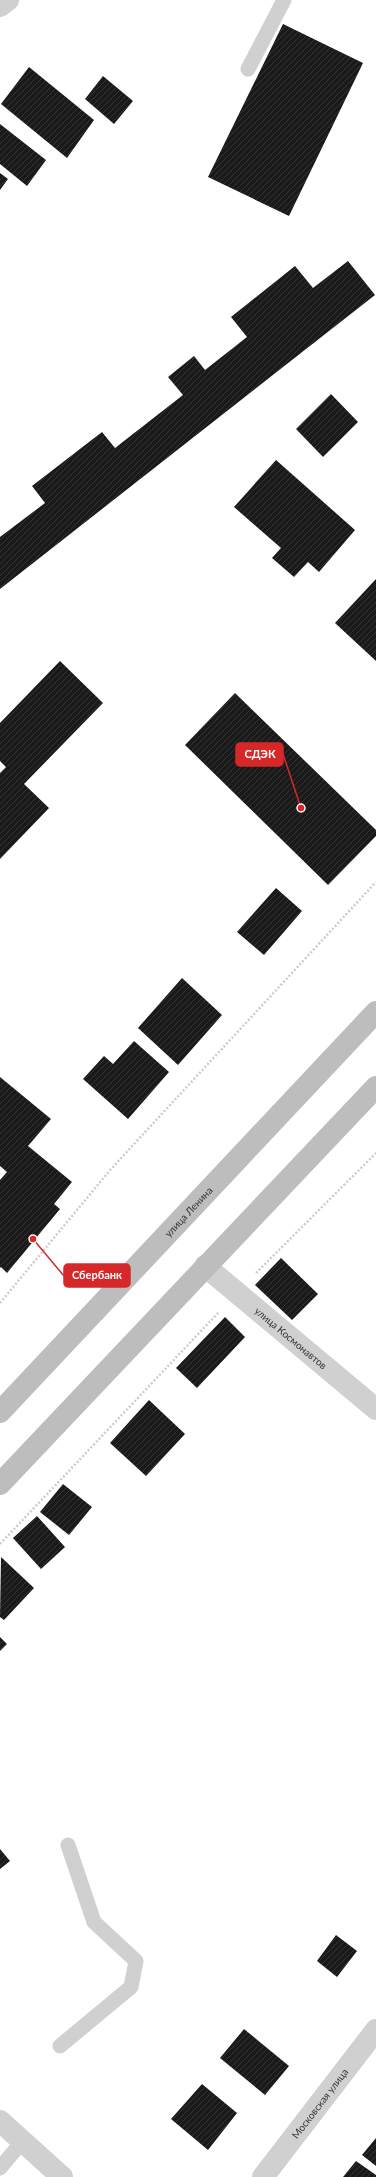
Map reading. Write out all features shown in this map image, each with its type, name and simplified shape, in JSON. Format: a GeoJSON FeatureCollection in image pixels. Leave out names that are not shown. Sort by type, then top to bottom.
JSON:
{"type":"FeatureCollection","features":[{"type":"Feature","properties":{"kind":"main road","name":"улица Ленина"},"geometry":{"type":"LineString","coordinates":[[0,1412],[376,1012]]}},
{"type":"Feature","properties":{"kind":"main road"},"geometry":{"type":"LineString","coordinates":[[0,1484],[376,1087]]}},
{"type":"Feature","properties":{"kind":"street"},"geometry":{"type":"LineString","coordinates":[[0,6],[8,0]]}},
{"type":"Feature","properties":{"kind":"street","name":"улица Космонавтов"},"geometry":{"type":"LineString","coordinates":[[205,1266],[376,1409]]}},
{"type":"Feature","properties":{"kind":"street","name":"Московская улица"},"geometry":{"type":"LineString","coordinates":[[263,2177],[376,2030]]}},
{"type":"Feature","properties":{"kind":"street"},"geometry":{"type":"LineString","coordinates":[[0,2121],[62,2177]]}},
{"type":"Feature","properties":{"kind":"lane"},"geometry":{"type":"LineString","coordinates":[[248,69],[284,0]]}},
{"type":"Feature","properties":{"kind":"lane"},"geometry":{"type":"LineString","coordinates":[[60,2046],[132,1987],[136,1961],[94,1922],[68,1845]]}},
{"type":"Feature","properties":{"kind":"lane"},"geometry":{"type":"LineString","coordinates":[[0,2168],[22,2142]]}},
{"type":"Feature","properties":{"kind":"path"},"geometry":{"type":"LineString","coordinates":[[0,1303],[111,1168],[376,882]]}},
{"type":"Feature","properties":{"kind":"path"},"geometry":{"type":"LineString","coordinates":[[0,1544],[237,1292],[376,1153]]}},
{"type":"Feature","properties":{"kind":"building"},"geometry":{"type":"Polygon","coordinates":[[[283,24],[363,63],[289,216],[208,177],[283,24]]]}},
{"type":"Feature","properties":{"kind":"building"},"geometry":{"type":"Polygon","coordinates":[[[29,67],[94,120],[67,158],[1,104],[29,67]]]}},
{"type":"Feature","properties":{"kind":"building"},"geometry":{"type":"Polygon","coordinates":[[[103,76],[133,101],[114,124],[85,99],[103,76]]]}},
{"type":"Feature","properties":{"kind":"building"},"geometry":{"type":"Polygon","coordinates":[[[0,124],[46,160],[27,186],[0,164],[0,124]]]}},
{"type":"Feature","properties":{"kind":"building"},"geometry":{"type":"Polygon","coordinates":[[[0,173],[8,179],[0,190],[0,173]]]}},
{"type":"Feature","properties":{"kind":"building"},"geometry":{"type":"Polygon","coordinates":[[[348,261],[375,295],[0,589],[0,537],[45,503],[32,486],[102,432],[115,448],[183,395],[168,377],[194,356],[205,370],[247,337],[231,317],[295,266],[313,288],[348,261]]]}},
{"type":"Feature","properties":{"kind":"building"},"geometry":{"type":"Polygon","coordinates":[[[331,394],[358,422],[323,457],[296,429],[331,394]]]}},
{"type":"Feature","properties":{"kind":"building"},"geometry":{"type":"Polygon","coordinates":[[[276,460],[355,530],[319,572],[308,562],[294,577],[272,558],[281,548],[234,507],[276,460]]]}},
{"type":"Feature","properties":{"kind":"building"},"geometry":{"type":"Polygon","coordinates":[[[376,579],[376,661],[335,623],[376,579]]]}},
{"type":"Feature","properties":{"kind":"building"},"geometry":{"type":"Polygon","coordinates":[[[60,661],[103,703],[24,784],[49,808],[0,859],[0,773],[6,767],[0,761],[0,723],[60,661]]]}},
{"type":"Feature","properties":{"kind":"building"},"geometry":{"type":"Polygon","coordinates":[[[235,693],[376,830],[376,836],[328,885],[185,745],[235,693]]]}},
{"type":"Feature","properties":{"kind":"building"},"geometry":{"type":"Polygon","coordinates":[[[276,888],[302,911],[264,955],[237,932],[276,888]]]}},
{"type":"Feature","properties":{"kind":"building"},"geometry":{"type":"Polygon","coordinates":[[[182,978],[222,1015],[178,1065],[138,1028],[182,978]]]}},
{"type":"Feature","properties":{"kind":"building"},"geometry":{"type":"Polygon","coordinates":[[[134,1041],[169,1072],[128,1119],[83,1079],[104,1056],[113,1064],[134,1041]]]}},
{"type":"Feature","properties":{"kind":"building"},"geometry":{"type":"Polygon","coordinates":[[[0,1077],[51,1119],[28,1146],[72,1182],[54,1204],[60,1209],[7,1273],[1,1267],[0,1268],[0,1180],[7,1172],[0,1166],[0,1077]]]}},
{"type":"Feature","properties":{"kind":"building"},"geometry":{"type":"Polygon","coordinates":[[[281,1258],[318,1294],[292,1320],[255,1285],[281,1258]]]}},
{"type":"Feature","properties":{"kind":"building"},"geometry":{"type":"Polygon","coordinates":[[[225,1317],[245,1337],[197,1388],[176,1368],[225,1317]]]}},
{"type":"Feature","properties":{"kind":"building"},"geometry":{"type":"Polygon","coordinates":[[[149,1400],[185,1434],[146,1476],[110,1443],[149,1400]]]}},
{"type":"Feature","properties":{"kind":"building"},"geometry":{"type":"Polygon","coordinates":[[[63,1484],[92,1507],[69,1535],[40,1512],[63,1484]]]}},
{"type":"Feature","properties":{"kind":"building"},"geometry":{"type":"Polygon","coordinates":[[[37,1516],[65,1547],[41,1569],[13,1538],[37,1516]]]}},
{"type":"Feature","properties":{"kind":"building"},"geometry":{"type":"Polygon","coordinates":[[[1,1557],[34,1588],[4,1620],[0,1617],[1,1557]]]}},
{"type":"Feature","properties":{"kind":"building"},"geometry":{"type":"Polygon","coordinates":[[[0,1637],[7,1644],[0,1651],[0,1637]]]}},
{"type":"Feature","properties":{"kind":"building"},"geometry":{"type":"Polygon","coordinates":[[[0,1849],[10,1861],[0,1869],[0,1849]]]}},
{"type":"Feature","properties":{"kind":"building"},"geometry":{"type":"Polygon","coordinates":[[[336,1935],[357,1951],[337,1977],[317,1961],[336,1935]]]}},
{"type":"Feature","properties":{"kind":"building"},"geometry":{"type":"Polygon","coordinates":[[[244,2029],[289,2066],[265,2095],[220,2058],[244,2029]]]}},
{"type":"Feature","properties":{"kind":"building"},"geometry":{"type":"Polygon","coordinates":[[[202,2084],[237,2113],[208,2150],[171,2119],[202,2084]]]}},
{"type":"Feature","properties":{"kind":"building"},"geometry":{"type":"Polygon","coordinates":[[[376,2138],[376,2166],[362,2155],[376,2138]]]}},
{"type":"Feature","properties":{"kind":"building"},"geometry":{"type":"Polygon","coordinates":[[[356,2161],[376,2175],[376,2177],[343,2177],[356,2161]]]}},
{"type":"Feature","properties":{"kind":"place","name":"СДЭК"},"geometry":{"type":"Point","coordinates":[301,808]}},
{"type":"Feature","properties":{"kind":"place","name":"Сбербанк"},"geometry":{"type":"Point","coordinates":[33,1239]}}]}
